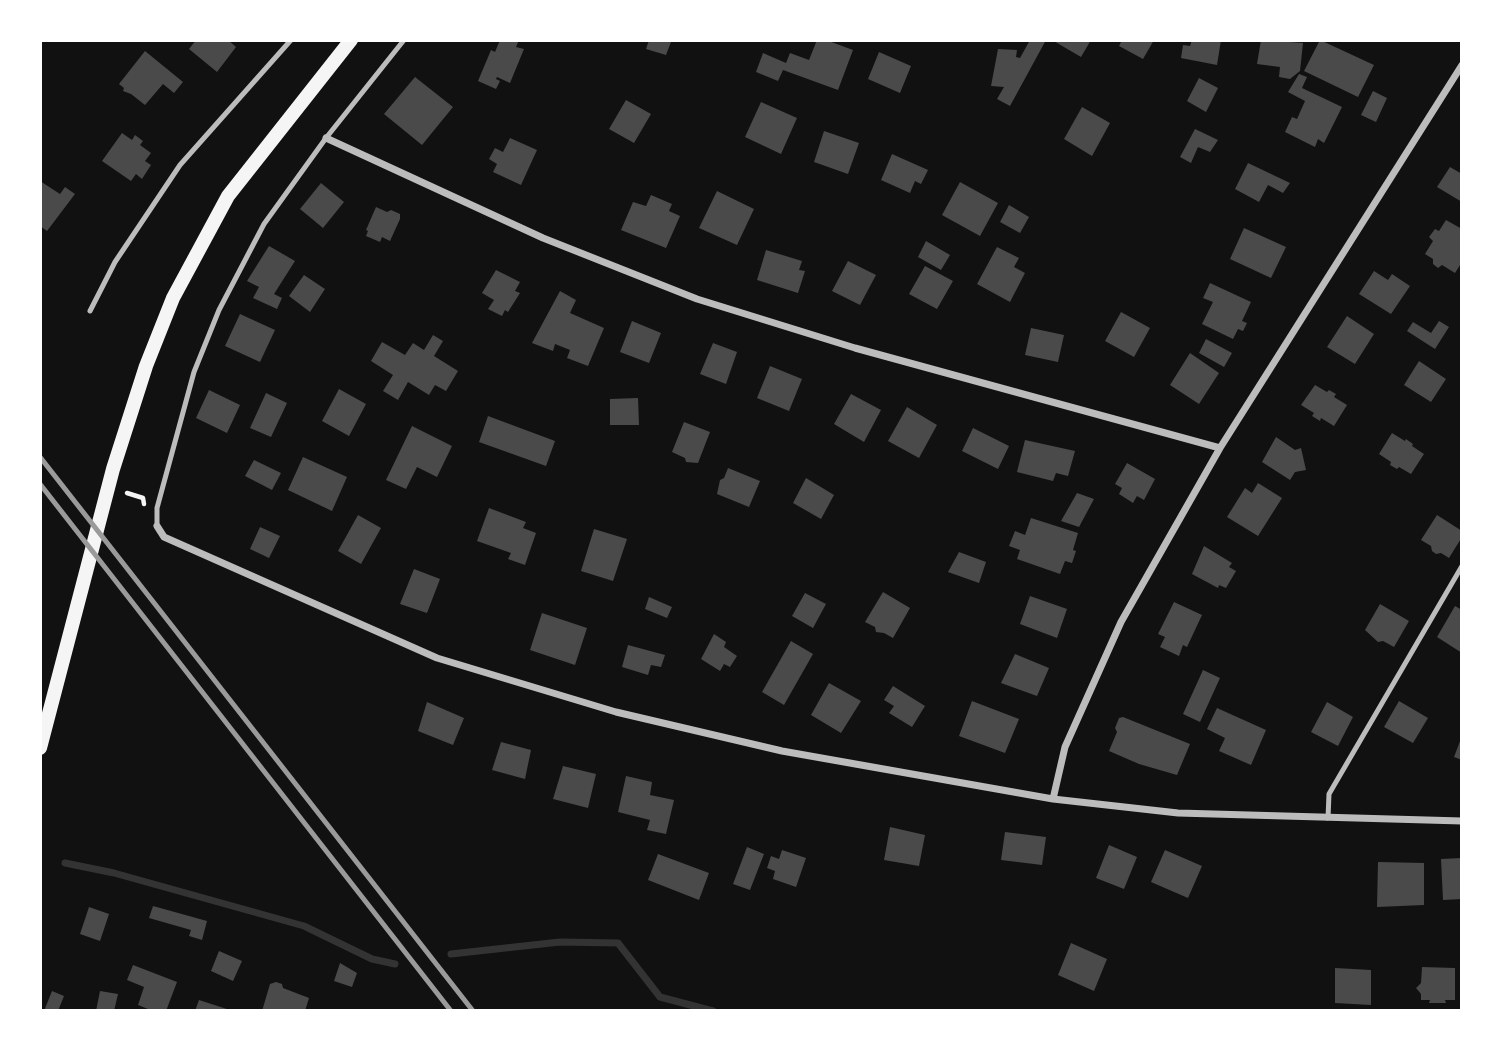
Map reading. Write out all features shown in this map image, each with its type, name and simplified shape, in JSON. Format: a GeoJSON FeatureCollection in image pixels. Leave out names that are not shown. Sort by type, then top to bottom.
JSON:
{"type":"FeatureCollection","features":[{"type":"Feature","properties":{"kind":"main road"},"geometry":{"type":"LineString","coordinates":[[40,748],[113,469],[146,366],[173,298],[228,196],[351,40]]}},
{"type":"Feature","properties":{"kind":"street"},"geometry":{"type":"LineString","coordinates":[[1053,799],[1065,747],[1121,622],[1220,448],[1462,65]]}},
{"type":"Feature","properties":{"kind":"street"},"geometry":{"type":"LineString","coordinates":[[326,138],[543,238],[697,299],[855,348],[1220,448]]}},
{"type":"Feature","properties":{"kind":"street"},"geometry":{"type":"LineString","coordinates":[[157,526],[164,537],[437,658],[603,708],[782,751],[1053,799],[1178,813],[1462,821]]}},
{"type":"Feature","properties":{"kind":"lane"},"geometry":{"type":"LineString","coordinates":[[90,311],[114,262],[180,165],[291,40]]}},
{"type":"Feature","properties":{"kind":"lane"},"geometry":{"type":"LineString","coordinates":[[157,526],[157,508],[194,372],[219,310],[264,224],[326,138],[404,40]]}},
{"type":"Feature","properties":{"kind":"lane"},"geometry":{"type":"LineString","coordinates":[[1328,818],[1329,794],[1462,566]]}},
{"type":"Feature","properties":{"kind":"building"},"geometry":{"type":"Polygon","coordinates":[[[196,40],[228,40],[236,47],[217,72],[189,49],[196,40]]]}},
{"type":"Feature","properties":{"kind":"building"},"geometry":{"type":"Polygon","coordinates":[[[500,40],[519,40],[516,47],[524,49],[510,83],[497,77],[500,81],[496,89],[478,81],[491,50],[495,52],[500,40]]]}},
{"type":"Feature","properties":{"kind":"building"},"geometry":{"type":"Polygon","coordinates":[[[649,40],[671,42],[666,55],[646,49],[649,40]]]}},
{"type":"Feature","properties":{"kind":"building"},"geometry":{"type":"Polygon","coordinates":[[[817,40],[826,40],[853,50],[838,90],[783,70],[778,81],[756,72],[763,53],[786,63],[790,53],[809,60],[817,40]]]}},
{"type":"Feature","properties":{"kind":"building"},"geometry":{"type":"Polygon","coordinates":[[[1030,40],[1046,40],[1010,106],[997,99],[1004,87],[991,86],[998,49],[1017,50],[1016,57],[1020,58],[1030,40]]]}},
{"type":"Feature","properties":{"kind":"building"},"geometry":{"type":"Polygon","coordinates":[[[1052,40],[1091,40],[1081,57],[1052,40]]]}},
{"type":"Feature","properties":{"kind":"building"},"geometry":{"type":"Polygon","coordinates":[[[1122,40],[1154,40],[1143,59],[1119,46],[1122,40]]]}},
{"type":"Feature","properties":{"kind":"building"},"geometry":{"type":"Polygon","coordinates":[[[1192,40],[1221,40],[1217,65],[1181,58],[1183,45],[1190,46],[1192,40]]]}},
{"type":"Feature","properties":{"kind":"building"},"geometry":{"type":"Polygon","coordinates":[[[1261,40],[1303,43],[1300,71],[1290,79],[1279,77],[1280,67],[1257,64],[1261,40]]]}},
{"type":"Feature","properties":{"kind":"building"},"geometry":{"type":"Polygon","coordinates":[[[1320,40],[1374,65],[1358,97],[1304,71],[1320,40]]]}},
{"type":"Feature","properties":{"kind":"building"},"geometry":{"type":"Polygon","coordinates":[[[145,51],[183,82],[174,93],[163,84],[145,105],[123,91],[124,88],[119,84],[145,51]]]}},
{"type":"Feature","properties":{"kind":"building"},"geometry":{"type":"Polygon","coordinates":[[[879,52],[911,66],[900,93],[868,79],[879,52]]]}},
{"type":"Feature","properties":{"kind":"building"},"geometry":{"type":"Polygon","coordinates":[[[1299,74],[1307,77],[1302,88],[1342,107],[1324,143],[1318,139],[1315,147],[1285,132],[1292,117],[1297,119],[1305,101],[1288,92],[1299,74]]]}},
{"type":"Feature","properties":{"kind":"building"},"geometry":{"type":"Polygon","coordinates":[[[415,77],[453,107],[422,145],[384,114],[415,77]]]}},
{"type":"Feature","properties":{"kind":"building"},"geometry":{"type":"Polygon","coordinates":[[[1199,78],[1218,88],[1206,112],[1187,101],[1199,78]]]}},
{"type":"Feature","properties":{"kind":"building"},"geometry":{"type":"Polygon","coordinates":[[[1373,91],[1387,98],[1376,122],[1361,115],[1373,91]]]}},
{"type":"Feature","properties":{"kind":"building"},"geometry":{"type":"Polygon","coordinates":[[[626,100],[651,114],[634,143],[609,129],[626,100]]]}},
{"type":"Feature","properties":{"kind":"building"},"geometry":{"type":"Polygon","coordinates":[[[761,102],[797,118],[781,154],[745,137],[761,102]]]}},
{"type":"Feature","properties":{"kind":"building"},"geometry":{"type":"Polygon","coordinates":[[[1082,107],[1110,123],[1092,156],[1064,139],[1082,107]]]}},
{"type":"Feature","properties":{"kind":"building"},"geometry":{"type":"Polygon","coordinates":[[[1195,129],[1218,140],[1210,152],[1198,147],[1191,163],[1180,157],[1195,129]]]}},
{"type":"Feature","properties":{"kind":"building"},"geometry":{"type":"Polygon","coordinates":[[[824,131],[859,143],[848,174],[814,162],[824,131]]]}},
{"type":"Feature","properties":{"kind":"building"},"geometry":{"type":"Polygon","coordinates":[[[122,133],[132,140],[135,135],[143,141],[140,145],[151,153],[145,161],[151,165],[142,179],[136,174],[131,181],[102,161],[122,133]]]}},
{"type":"Feature","properties":{"kind":"building"},"geometry":{"type":"Polygon","coordinates":[[[510,138],[537,150],[521,185],[493,172],[497,164],[489,159],[495,148],[503,152],[510,138]]]}},
{"type":"Feature","properties":{"kind":"building"},"geometry":{"type":"Polygon","coordinates":[[[892,154],[928,170],[921,184],[915,181],[910,193],[881,180],[892,154]]]}},
{"type":"Feature","properties":{"kind":"building"},"geometry":{"type":"Polygon","coordinates":[[[1248,163],[1290,183],[1283,193],[1268,185],[1259,202],[1235,189],[1248,163]]]}},
{"type":"Feature","properties":{"kind":"building"},"geometry":{"type":"Polygon","coordinates":[[[1450,167],[1462,174],[1462,202],[1437,187],[1450,167]]]}},
{"type":"Feature","properties":{"kind":"building"},"geometry":{"type":"Polygon","coordinates":[[[40,181],[60,194],[65,187],[75,194],[47,231],[40,226],[40,181]]]}},
{"type":"Feature","properties":{"kind":"building"},"geometry":{"type":"Polygon","coordinates":[[[960,182],[998,203],[980,236],[942,215],[960,182]]]}},
{"type":"Feature","properties":{"kind":"building"},"geometry":{"type":"Polygon","coordinates":[[[321,183],[344,202],[323,228],[300,209],[321,183]]]}},
{"type":"Feature","properties":{"kind":"building"},"geometry":{"type":"Polygon","coordinates":[[[717,191],[754,209],[737,245],[699,228],[717,191]]]}},
{"type":"Feature","properties":{"kind":"building"},"geometry":{"type":"Polygon","coordinates":[[[651,195],[672,204],[669,211],[680,216],[666,248],[621,230],[633,202],[646,206],[651,195]]]}},
{"type":"Feature","properties":{"kind":"building"},"geometry":{"type":"Polygon","coordinates":[[[1009,205],[1029,217],[1020,233],[1000,222],[1009,205]]]}},
{"type":"Feature","properties":{"kind":"building"},"geometry":{"type":"Polygon","coordinates":[[[376,207],[400,214],[390,241],[382,237],[380,242],[366,236],[376,207]]]}},
{"type":"Feature","properties":{"kind":"building"},"geometry":{"type":"Polygon","coordinates":[[[1446,220],[1462,229],[1462,262],[1455,273],[1442,265],[1438,268],[1433,264],[1433,259],[1425,254],[1433,241],[1429,237],[1435,229],[1439,231],[1446,220]]]}},
{"type":"Feature","properties":{"kind":"building"},"geometry":{"type":"Polygon","coordinates":[[[1244,228],[1286,247],[1271,278],[1230,259],[1244,228]]]}},
{"type":"Feature","properties":{"kind":"building"},"geometry":{"type":"Polygon","coordinates":[[[926,241],[950,255],[941,270],[918,257],[926,241]]]}},
{"type":"Feature","properties":{"kind":"building"},"geometry":{"type":"Polygon","coordinates":[[[269,246],[295,261],[274,294],[282,298],[277,309],[253,298],[259,287],[247,281],[269,246]]]}},
{"type":"Feature","properties":{"kind":"building"},"geometry":{"type":"Polygon","coordinates":[[[997,247],[1019,258],[1014,267],[1025,273],[1010,302],[977,284],[997,247]]]}},
{"type":"Feature","properties":{"kind":"building"},"geometry":{"type":"Polygon","coordinates":[[[766,250],[802,261],[799,270],[805,271],[798,293],[757,280],[766,250]]]}},
{"type":"Feature","properties":{"kind":"building"},"geometry":{"type":"Polygon","coordinates":[[[848,261],[876,275],[860,305],[832,291],[848,261]]]}},
{"type":"Feature","properties":{"kind":"building"},"geometry":{"type":"Polygon","coordinates":[[[925,266],[953,281],[937,309],[909,294],[925,266]]]}},
{"type":"Feature","properties":{"kind":"building"},"geometry":{"type":"Polygon","coordinates":[[[496,270],[520,282],[515,291],[520,293],[508,312],[505,310],[502,316],[488,309],[494,300],[482,293],[496,270]]]}},
{"type":"Feature","properties":{"kind":"building"},"geometry":{"type":"Polygon","coordinates":[[[1374,271],[1388,280],[1392,274],[1410,286],[1391,314],[1359,294],[1374,271]]]}},
{"type":"Feature","properties":{"kind":"building"},"geometry":{"type":"Polygon","coordinates":[[[304,275],[325,289],[310,312],[289,296],[304,275]]]}},
{"type":"Feature","properties":{"kind":"building"},"geometry":{"type":"Polygon","coordinates":[[[1210,283],[1251,302],[1242,321],[1247,323],[1243,331],[1238,329],[1233,339],[1202,324],[1213,302],[1203,298],[1210,283]]]}},
{"type":"Feature","properties":{"kind":"building"},"geometry":{"type":"Polygon","coordinates":[[[560,291],[576,300],[570,313],[604,328],[588,366],[567,358],[570,350],[555,344],[553,351],[532,343],[560,291]]]}},
{"type":"Feature","properties":{"kind":"building"},"geometry":{"type":"Polygon","coordinates":[[[1121,312],[1150,328],[1134,357],[1105,341],[1121,312]]]}},
{"type":"Feature","properties":{"kind":"building"},"geometry":{"type":"Polygon","coordinates":[[[240,314],[275,330],[260,362],[225,346],[240,314]]]}},
{"type":"Feature","properties":{"kind":"building"},"geometry":{"type":"Polygon","coordinates":[[[1347,316],[1374,334],[1355,364],[1327,347],[1347,316]]]}},
{"type":"Feature","properties":{"kind":"building"},"geometry":{"type":"Polygon","coordinates":[[[632,321],[661,333],[649,363],[620,352],[632,321]]]}},
{"type":"Feature","properties":{"kind":"building"},"geometry":{"type":"Polygon","coordinates":[[[1439,321],[1449,327],[1435,349],[1407,331],[1413,322],[1431,333],[1439,321]]]}},
{"type":"Feature","properties":{"kind":"building"},"geometry":{"type":"Polygon","coordinates":[[[1031,328],[1064,335],[1058,362],[1025,355],[1031,328]]]}},
{"type":"Feature","properties":{"kind":"building"},"geometry":{"type":"Polygon","coordinates":[[[433,335],[443,341],[434,356],[458,371],[446,391],[435,385],[429,395],[408,382],[398,400],[383,391],[393,375],[371,361],[382,342],[405,355],[413,343],[424,350],[433,335]]]}},
{"type":"Feature","properties":{"kind":"building"},"geometry":{"type":"Polygon","coordinates":[[[1206,339],[1232,353],[1224,367],[1199,353],[1206,339]]]}},
{"type":"Feature","properties":{"kind":"building"},"geometry":{"type":"Polygon","coordinates":[[[713,343],[737,352],[726,384],[700,374],[713,343]]]}},
{"type":"Feature","properties":{"kind":"building"},"geometry":{"type":"Polygon","coordinates":[[[1190,353],[1219,373],[1199,404],[1170,385],[1190,353]]]}},
{"type":"Feature","properties":{"kind":"building"},"geometry":{"type":"Polygon","coordinates":[[[1419,361],[1446,379],[1431,402],[1404,385],[1419,361]]]}},
{"type":"Feature","properties":{"kind":"building"},"geometry":{"type":"Polygon","coordinates":[[[770,366],[802,379],[789,411],[757,398],[770,366]]]}},
{"type":"Feature","properties":{"kind":"building"},"geometry":{"type":"Polygon","coordinates":[[[1315,385],[1336,394],[1334,397],[1347,405],[1334,426],[1312,416],[1314,413],[1301,405],[1315,385]]]}},
{"type":"Feature","properties":{"kind":"building"},"geometry":{"type":"Polygon","coordinates":[[[339,389],[366,404],[349,436],[322,421],[339,389]]]}},
{"type":"Feature","properties":{"kind":"building"},"geometry":{"type":"Polygon","coordinates":[[[209,390],[240,405],[227,433],[196,418],[209,390]]]}},
{"type":"Feature","properties":{"kind":"building"},"geometry":{"type":"Polygon","coordinates":[[[266,393],[287,403],[271,437],[250,428],[266,393]]]}},
{"type":"Feature","properties":{"kind":"building"},"geometry":{"type":"Polygon","coordinates":[[[851,394],[881,410],[864,442],[834,424],[851,394]]]}},
{"type":"Feature","properties":{"kind":"building"},"geometry":{"type":"Polygon","coordinates":[[[638,398],[639,425],[610,425],[610,399],[638,398]]]}},
{"type":"Feature","properties":{"kind":"building"},"geometry":{"type":"Polygon","coordinates":[[[907,407],[937,425],[919,458],[888,441],[907,407]]]}},
{"type":"Feature","properties":{"kind":"building"},"geometry":{"type":"Polygon","coordinates":[[[488,416],[555,441],[546,466],[479,442],[488,416]]]}},
{"type":"Feature","properties":{"kind":"building"},"geometry":{"type":"Polygon","coordinates":[[[684,422],[710,432],[698,463],[686,462],[685,458],[672,452],[684,422]]]}},
{"type":"Feature","properties":{"kind":"building"},"geometry":{"type":"Polygon","coordinates":[[[412,426],[452,446],[437,477],[417,467],[406,489],[386,480],[412,426]]]}},
{"type":"Feature","properties":{"kind":"building"},"geometry":{"type":"Polygon","coordinates":[[[973,428],[1009,446],[998,469],[962,451],[973,428]]]}},
{"type":"Feature","properties":{"kind":"building"},"geometry":{"type":"Polygon","coordinates":[[[1392,433],[1405,441],[1406,439],[1424,454],[1411,474],[1390,465],[1391,462],[1379,454],[1392,433]]]}},
{"type":"Feature","properties":{"kind":"building"},"geometry":{"type":"Polygon","coordinates":[[[1276,437],[1295,450],[1301,448],[1306,470],[1295,472],[1290,480],[1262,462],[1276,437]]]}},
{"type":"Feature","properties":{"kind":"building"},"geometry":{"type":"Polygon","coordinates":[[[1025,440],[1075,451],[1068,476],[1056,473],[1053,481],[1017,472],[1025,440]]]}},
{"type":"Feature","properties":{"kind":"building"},"geometry":{"type":"Polygon","coordinates":[[[303,457],[347,477],[332,511],[288,490],[303,457]]]}},
{"type":"Feature","properties":{"kind":"building"},"geometry":{"type":"Polygon","coordinates":[[[254,460],[281,473],[272,490],[245,476],[254,460]]]}},
{"type":"Feature","properties":{"kind":"building"},"geometry":{"type":"Polygon","coordinates":[[[1127,463],[1155,479],[1144,500],[1137,496],[1133,503],[1119,494],[1122,488],[1115,484],[1127,463]]]}},
{"type":"Feature","properties":{"kind":"building"},"geometry":{"type":"Polygon","coordinates":[[[728,468],[760,481],[749,507],[717,494],[720,480],[724,478],[728,468]]]}},
{"type":"Feature","properties":{"kind":"building"},"geometry":{"type":"Polygon","coordinates":[[[806,478],[834,495],[821,519],[793,503],[806,478]]]}},
{"type":"Feature","properties":{"kind":"building"},"geometry":{"type":"Polygon","coordinates":[[[1258,483],[1282,498],[1258,536],[1227,517],[1245,488],[1252,493],[1258,483]]]}},
{"type":"Feature","properties":{"kind":"building"},"geometry":{"type":"Polygon","coordinates":[[[1077,493],[1094,499],[1079,527],[1061,521],[1077,493]]]}},
{"type":"Feature","properties":{"kind":"building"},"geometry":{"type":"Polygon","coordinates":[[[489,508],[526,522],[523,528],[536,533],[525,565],[508,559],[511,553],[477,541],[489,508]]]}},
{"type":"Feature","properties":{"kind":"building"},"geometry":{"type":"Polygon","coordinates":[[[358,515],[381,528],[361,564],[338,551],[358,515]]]}},
{"type":"Feature","properties":{"kind":"building"},"geometry":{"type":"Polygon","coordinates":[[[1437,515],[1462,531],[1462,537],[1449,558],[1441,553],[1436,554],[1431,546],[1421,540],[1437,515]]]}},
{"type":"Feature","properties":{"kind":"building"},"geometry":{"type":"Polygon","coordinates":[[[1031,518],[1078,533],[1072,563],[1065,561],[1060,574],[1017,559],[1020,550],[1009,546],[1015,531],[1025,535],[1031,518]]]}},
{"type":"Feature","properties":{"kind":"building"},"geometry":{"type":"Polygon","coordinates":[[[260,527],[280,536],[269,558],[250,549],[260,527]]]}},
{"type":"Feature","properties":{"kind":"building"},"geometry":{"type":"Polygon","coordinates":[[[594,529],[627,539],[613,581],[581,571],[594,529]]]}},
{"type":"Feature","properties":{"kind":"building"},"geometry":{"type":"Polygon","coordinates":[[[1204,546],[1232,563],[1229,567],[1236,571],[1226,588],[1219,585],[1218,588],[1192,574],[1204,546]]]}},
{"type":"Feature","properties":{"kind":"building"},"geometry":{"type":"Polygon","coordinates":[[[959,552],[986,562],[979,583],[948,572],[959,552]]]}},
{"type":"Feature","properties":{"kind":"building"},"geometry":{"type":"Polygon","coordinates":[[[414,569],[440,579],[427,613],[400,604],[414,569]]]}},
{"type":"Feature","properties":{"kind":"building"},"geometry":{"type":"Polygon","coordinates":[[[883,592],[910,608],[893,638],[876,632],[875,627],[865,622],[883,592]]]}},
{"type":"Feature","properties":{"kind":"building"},"geometry":{"type":"Polygon","coordinates":[[[805,593],[826,604],[813,628],[792,616],[805,593]]]}},
{"type":"Feature","properties":{"kind":"building"},"geometry":{"type":"Polygon","coordinates":[[[1030,596],[1067,609],[1057,638],[1020,624],[1030,596]]]}},
{"type":"Feature","properties":{"kind":"building"},"geometry":{"type":"Polygon","coordinates":[[[649,597],[672,607],[667,618],[645,609],[649,597]]]}},
{"type":"Feature","properties":{"kind":"building"},"geometry":{"type":"Polygon","coordinates":[[[1174,602],[1202,615],[1187,647],[1183,645],[1179,656],[1160,647],[1165,637],[1158,634],[1174,602]]]}},
{"type":"Feature","properties":{"kind":"building"},"geometry":{"type":"Polygon","coordinates":[[[1380,604],[1409,621],[1394,647],[1383,641],[1378,642],[1365,630],[1380,604]]]}},
{"type":"Feature","properties":{"kind":"building"},"geometry":{"type":"Polygon","coordinates":[[[1455,606],[1462,610],[1462,653],[1437,637],[1455,606]]]}},
{"type":"Feature","properties":{"kind":"building"},"geometry":{"type":"Polygon","coordinates":[[[542,613],[587,628],[575,665],[530,650],[542,613]]]}},
{"type":"Feature","properties":{"kind":"building"},"geometry":{"type":"Polygon","coordinates":[[[714,634],[726,642],[724,647],[737,656],[730,667],[724,664],[720,671],[701,659],[714,634]]]}},
{"type":"Feature","properties":{"kind":"building"},"geometry":{"type":"Polygon","coordinates":[[[791,641],[813,654],[784,705],[762,692],[791,641]]]}},
{"type":"Feature","properties":{"kind":"building"},"geometry":{"type":"Polygon","coordinates":[[[628,645],[665,655],[661,667],[651,665],[648,675],[622,667],[628,645]]]}},
{"type":"Feature","properties":{"kind":"building"},"geometry":{"type":"Polygon","coordinates":[[[1015,654],[1049,668],[1037,696],[1001,683],[1015,654]]]}},
{"type":"Feature","properties":{"kind":"building"},"geometry":{"type":"Polygon","coordinates":[[[1203,670],[1220,678],[1200,722],[1183,714],[1203,670]]]}},
{"type":"Feature","properties":{"kind":"building"},"geometry":{"type":"Polygon","coordinates":[[[829,683],[861,701],[841,733],[811,715],[829,683]]]}},
{"type":"Feature","properties":{"kind":"building"},"geometry":{"type":"Polygon","coordinates":[[[893,686],[925,706],[912,727],[889,713],[894,706],[884,700],[893,686]]]}},
{"type":"Feature","properties":{"kind":"building"},"geometry":{"type":"Polygon","coordinates":[[[972,701],[1019,719],[1005,753],[959,736],[972,701]]]}},
{"type":"Feature","properties":{"kind":"building"},"geometry":{"type":"Polygon","coordinates":[[[1399,701],[1428,718],[1413,743],[1384,727],[1399,701]]]}},
{"type":"Feature","properties":{"kind":"building"},"geometry":{"type":"Polygon","coordinates":[[[427,702],[464,718],[453,745],[418,731],[427,702]]]}},
{"type":"Feature","properties":{"kind":"building"},"geometry":{"type":"Polygon","coordinates":[[[1327,702],[1353,717],[1338,746],[1311,732],[1327,702]]]}},
{"type":"Feature","properties":{"kind":"building"},"geometry":{"type":"Polygon","coordinates":[[[1217,708],[1266,730],[1251,765],[1219,751],[1225,738],[1207,729],[1217,708]]]}},
{"type":"Feature","properties":{"kind":"building"},"geometry":{"type":"Polygon","coordinates":[[[1123,717],[1190,744],[1177,775],[1139,764],[1109,751],[1117,732],[1115,728],[1119,718],[1123,717]]]}},
{"type":"Feature","properties":{"kind":"building"},"geometry":{"type":"Polygon","coordinates":[[[1462,736],[1462,760],[1454,757],[1462,736]]]}},
{"type":"Feature","properties":{"kind":"building"},"geometry":{"type":"Polygon","coordinates":[[[501,742],[531,750],[525,779],[492,770],[501,742]]]}},
{"type":"Feature","properties":{"kind":"building"},"geometry":{"type":"Polygon","coordinates":[[[563,766],[596,774],[588,808],[553,799],[563,766]]]}},
{"type":"Feature","properties":{"kind":"building"},"geometry":{"type":"Polygon","coordinates":[[[626,776],[652,782],[650,795],[674,800],[666,834],[647,830],[650,820],[618,812],[626,776]]]}},
{"type":"Feature","properties":{"kind":"building"},"geometry":{"type":"Polygon","coordinates":[[[890,827],[925,835],[919,866],[884,860],[890,827]]]}},
{"type":"Feature","properties":{"kind":"building"},"geometry":{"type":"Polygon","coordinates":[[[1005,832],[1046,837],[1042,865],[1001,860],[1005,832]]]}},
{"type":"Feature","properties":{"kind":"building"},"geometry":{"type":"Polygon","coordinates":[[[1109,845],[1137,857],[1124,889],[1096,878],[1109,845]]]}},
{"type":"Feature","properties":{"kind":"building"},"geometry":{"type":"Polygon","coordinates":[[[747,847],[764,854],[750,890],[733,884],[747,847]]]}},
{"type":"Feature","properties":{"kind":"building"},"geometry":{"type":"Polygon","coordinates":[[[782,850],[806,858],[796,887],[773,879],[775,871],[767,868],[771,856],[779,859],[782,850]]]}},
{"type":"Feature","properties":{"kind":"building"},"geometry":{"type":"Polygon","coordinates":[[[1165,850],[1202,866],[1188,898],[1151,882],[1165,850]]]}},
{"type":"Feature","properties":{"kind":"building"},"geometry":{"type":"Polygon","coordinates":[[[658,854],[709,873],[699,900],[648,880],[658,854]]]}},
{"type":"Feature","properties":{"kind":"building"},"geometry":{"type":"Polygon","coordinates":[[[1462,858],[1462,899],[1443,900],[1441,859],[1462,858]]]}},
{"type":"Feature","properties":{"kind":"building"},"geometry":{"type":"Polygon","coordinates":[[[1378,862],[1424,863],[1424,905],[1377,907],[1378,862]]]}},
{"type":"Feature","properties":{"kind":"building"},"geometry":{"type":"Polygon","coordinates":[[[153,906],[207,921],[202,940],[189,936],[191,930],[149,918],[153,906]]]}},
{"type":"Feature","properties":{"kind":"building"},"geometry":{"type":"Polygon","coordinates":[[[89,907],[109,914],[100,941],[80,934],[89,907]]]}},
{"type":"Feature","properties":{"kind":"building"},"geometry":{"type":"Polygon","coordinates":[[[1071,943],[1107,959],[1094,991],[1058,975],[1071,943]]]}},
{"type":"Feature","properties":{"kind":"building"},"geometry":{"type":"Polygon","coordinates":[[[219,951],[242,961],[233,981],[211,971],[219,951]]]}},
{"type":"Feature","properties":{"kind":"building"},"geometry":{"type":"Polygon","coordinates":[[[340,963],[357,973],[352,987],[334,981],[340,963]]]}},
{"type":"Feature","properties":{"kind":"building"},"geometry":{"type":"Polygon","coordinates":[[[133,965],[177,982],[166,1011],[153,1011],[138,1005],[144,987],[127,980],[133,965]]]}},
{"type":"Feature","properties":{"kind":"building"},"geometry":{"type":"Polygon","coordinates":[[[1422,967],[1455,968],[1455,1000],[1429,1003],[1430,1000],[1421,1000],[1421,994],[1416,988],[1421,983],[1422,967]]]}},
{"type":"Feature","properties":{"kind":"building"},"geometry":{"type":"Polygon","coordinates":[[[1335,968],[1371,970],[1371,1005],[1335,1003],[1335,968]]]}},
{"type":"Feature","properties":{"kind":"building"},"geometry":{"type":"Polygon","coordinates":[[[270,984],[282,984],[283,988],[309,998],[305,1011],[262,1011],[270,984]]]}},
{"type":"Feature","properties":{"kind":"building"},"geometry":{"type":"Polygon","coordinates":[[[52,991],[64,996],[58,1011],[44,1011],[52,991]]]}},
{"type":"Feature","properties":{"kind":"building"},"geometry":{"type":"Polygon","coordinates":[[[100,991],[118,994],[114,1011],[96,1011],[100,991]]]}},
{"type":"Feature","properties":{"kind":"building"},"geometry":{"type":"Polygon","coordinates":[[[199,1000],[230,1010],[195,1011],[199,1000]]]}},
{"type":"Feature","properties":{"kind":"waterway"},"geometry":{"type":"LineString","coordinates":[[65,863],[114,873],[304,926],[372,959],[395,964]]}},
{"type":"Feature","properties":{"kind":"waterway"},"geometry":{"type":"LineString","coordinates":[[451,954],[560,942],[618,943],[660,997],[713,1011]]}},
{"type":"Feature","properties":{"kind":"railway"},"geometry":{"type":"LineString","coordinates":[[40,457],[473,1011]]}},
{"type":"Feature","properties":{"kind":"railway"},"geometry":{"type":"LineString","coordinates":[[40,484],[451,1011]]}}]}
